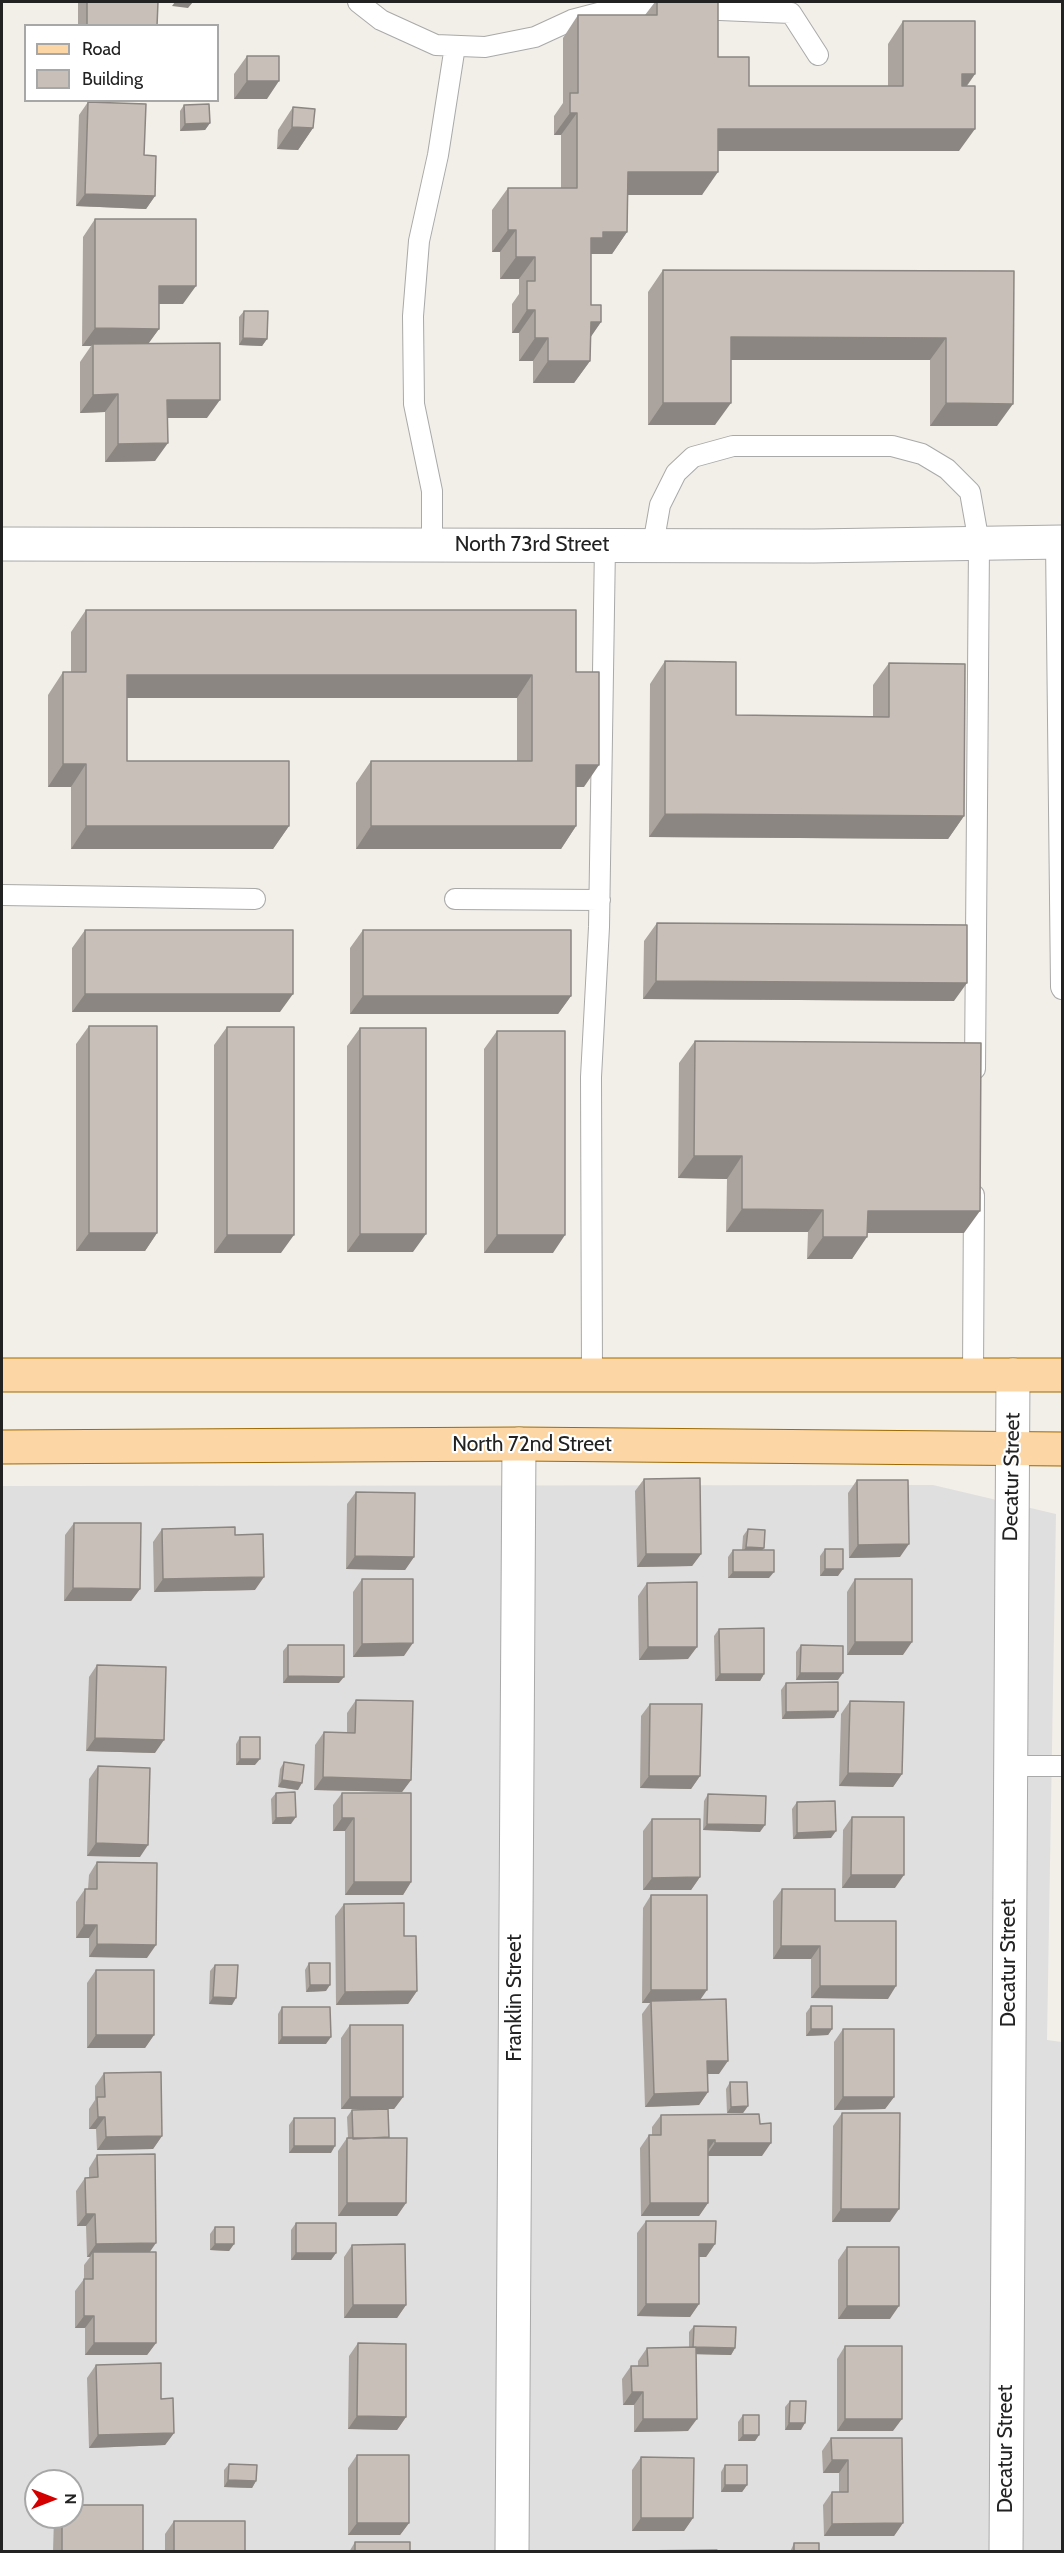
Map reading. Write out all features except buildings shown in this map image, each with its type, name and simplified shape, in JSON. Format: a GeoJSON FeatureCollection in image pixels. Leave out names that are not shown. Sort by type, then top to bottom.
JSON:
{"type":"FeatureCollection","features":[{"type":"Feature","properties":{"kind":"main road"},"geometry":{"type":"LineString","coordinates":[[2,1375],[1062,1375]]}},
{"type":"Feature","properties":{"kind":"main road","name":"North 72nd Street"},"geometry":{"type":"LineString","coordinates":[[2,1447],[519,1444],[1062,1449]]}},
{"type":"Feature","properties":{"kind":"street","name":"North 73rd Street"},"geometry":{"type":"LineString","coordinates":[[2,544],[652,545],[1059,542]]}},
{"type":"Feature","properties":{"kind":"street","name":"Decatur Street"},"geometry":{"type":"LineString","coordinates":[[1006,2552],[1013,1375]]}},
{"type":"Feature","properties":{"kind":"street","name":"Franklin Street"},"geometry":{"type":"LineString","coordinates":[[512,2552],[519,1444]]}},
{"type":"Feature","properties":{"kind":"lane"},"geometry":{"type":"LineString","coordinates":[[358,2],[381,20],[436,45],[485,47],[536,37],[572,20],[625,6],[791,13],[818,55]]}},
{"type":"Feature","properties":{"kind":"lane"},"geometry":{"type":"LineString","coordinates":[[432,545],[432,491],[414,404],[413,316],[419,241],[438,155],[455,46]]}},
{"type":"Feature","properties":{"kind":"lane"},"geometry":{"type":"LineString","coordinates":[[652,545],[660,505],[676,473],[693,457],[733,446],[892,446],[922,454],[947,469],[970,492],[979,543],[975,1090]]}},
{"type":"Feature","properties":{"kind":"lane"},"geometry":{"type":"LineString","coordinates":[[1059,542],[1062,989]]}},
{"type":"Feature","properties":{"kind":"lane"},"geometry":{"type":"LineString","coordinates":[[592,1375],[591,1077],[600,900],[605,545]]}},
{"type":"Feature","properties":{"kind":"lane"},"geometry":{"type":"LineString","coordinates":[[2,895],[255,899]]}},
{"type":"Feature","properties":{"kind":"lane"},"geometry":{"type":"LineString","coordinates":[[455,899],[600,900]]}},
{"type":"Feature","properties":{"kind":"lane"},"geometry":{"type":"LineString","coordinates":[[973,1375],[974,1173]]}},
{"type":"Feature","properties":{"kind":"lane"},"geometry":{"type":"LineString","coordinates":[[1010,1766],[1062,1766]]}},
{"type":"Feature","properties":{"kind":"shaded area"},"geometry":{"type":"Polygon","coordinates":[[[933,1485],[1056,1514],[1047,2040],[1062,2042],[1062,2551],[2,2551],[2,1486],[933,1485]]]}}]}
